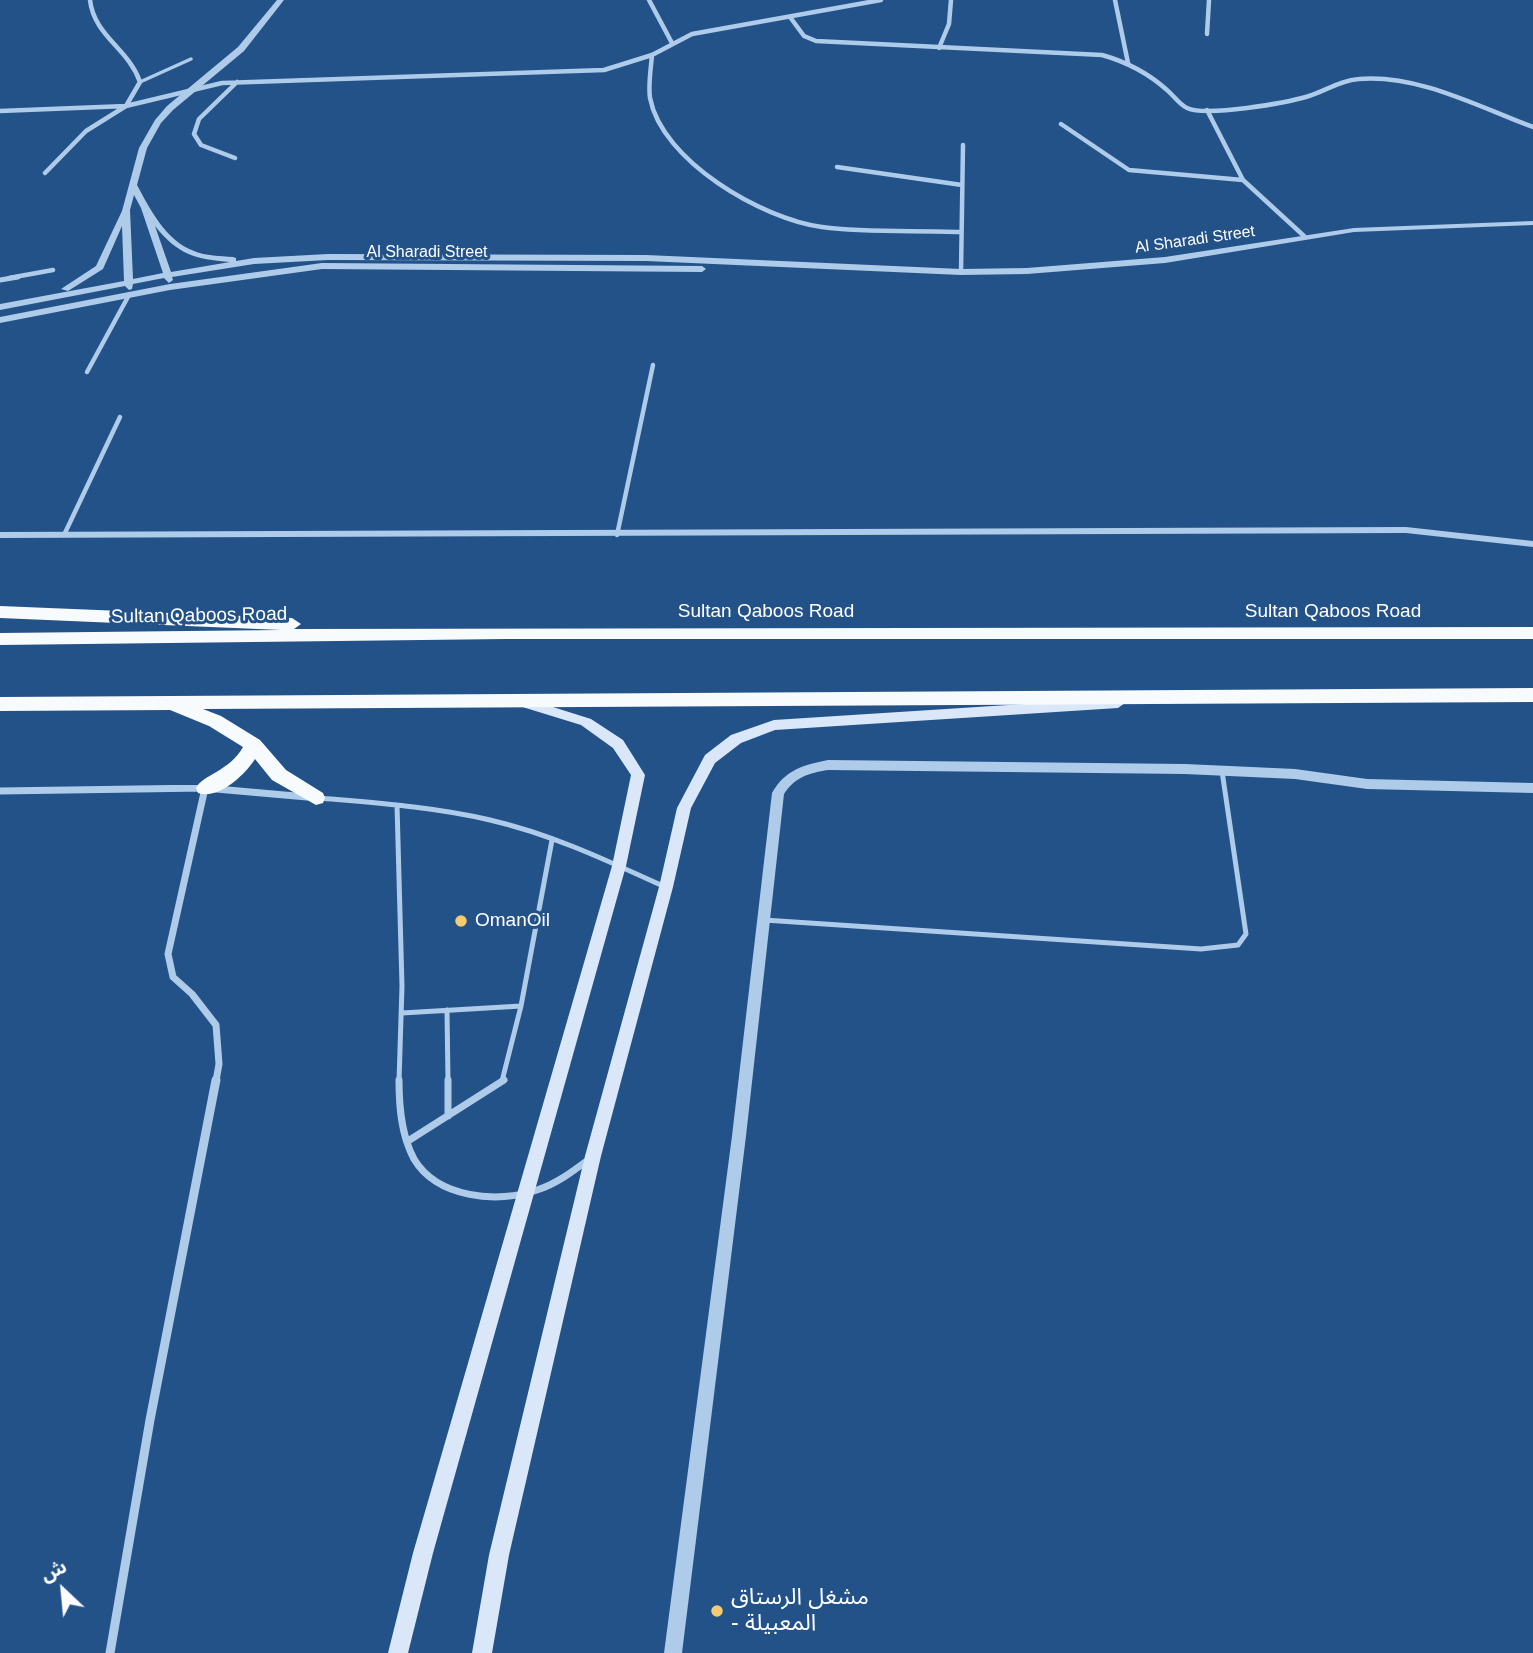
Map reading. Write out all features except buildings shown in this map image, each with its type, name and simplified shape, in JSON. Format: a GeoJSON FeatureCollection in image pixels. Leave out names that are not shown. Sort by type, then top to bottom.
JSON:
{"type":"FeatureCollection","features":[{"type":"Feature","properties":{"kind":"highway"},"geometry":{"type":"LineString","coordinates":[[0,612],[506,633]]}},
{"type":"Feature","properties":{"kind":"highway","name":"Sultan Qaboos Road"},"geometry":{"type":"LineString","coordinates":[[0,639],[506,633],[1533,633]]}},
{"type":"Feature","properties":{"kind":"highway"},"geometry":{"type":"LineString","coordinates":[[0,704],[1533,695]]}},
{"type":"Feature","properties":{"kind":"highway"},"geometry":{"type":"LineString","coordinates":[[167,703],[215,721],[253,745],[279,775],[316,797]]}},
{"type":"Feature","properties":{"kind":"highway"},"geometry":{"type":"LineString","coordinates":[[205,788],[225,779],[245,763],[253,745]]}},
{"type":"Feature","properties":{"kind":"main road"},"geometry":{"type":"LineString","coordinates":[[482,1653],[499,1555],[593,1156],[666,887],[684,808],[710,759],[736,739],[774,725],[1237,696]]}},
{"type":"Feature","properties":{"kind":"main road"},"geometry":{"type":"LineString","coordinates":[[398,1653],[423,1553],[620,866],[638,775],[618,744],[586,722],[516,701]]}},
{"type":"Feature","properties":{"kind":"street"},"geometry":{"type":"LineString","coordinates":[[45,173],[86,131],[126,106],[141,82],[138,71],[102,34],[90,12],[90,0]]}},
{"type":"Feature","properties":{"kind":"street"},"geometry":{"type":"LineString","coordinates":[[43,298],[80,282],[100,267],[126,210],[140,157],[158,122],[184,94],[241,49],[281,0]]}},
{"type":"Feature","properties":{"kind":"street"},"geometry":{"type":"LineString","coordinates":[[649,0],[672,43]]}},
{"type":"Feature","properties":{"kind":"street"},"geometry":{"type":"LineString","coordinates":[[0,111],[126,106],[222,83],[237,82],[586,72],[626,65],[692,34],[881,0]]}},
{"type":"Feature","properties":{"kind":"street"},"geometry":{"type":"LineString","coordinates":[[939,48],[949,24],[951,0]]}},
{"type":"Feature","properties":{"kind":"street"},"geometry":{"type":"LineString","coordinates":[[1115,0],[1128,62]]}},
{"type":"Feature","properties":{"kind":"street"},"geometry":{"type":"LineString","coordinates":[[1208,34],[1209,0]]}},
{"type":"Feature","properties":{"kind":"street"},"geometry":{"type":"LineString","coordinates":[[790,17],[804,37],[816,41],[1088,53],[1128,62],[1161,82],[1187,108],[1207,110],[1284,103],[1312,96],[1342,82],[1381,79],[1412,82],[1533,127]]}},
{"type":"Feature","properties":{"kind":"street"},"geometry":{"type":"LineString","coordinates":[[652,55],[650,97],[660,125],[701,173],[759,208],[820,227],[961,232]]}},
{"type":"Feature","properties":{"kind":"street"},"geometry":{"type":"LineString","coordinates":[[235,158],[201,145],[194,134],[199,119],[237,82]]}},
{"type":"Feature","properties":{"kind":"street"},"geometry":{"type":"LineString","coordinates":[[1207,110],[1243,180],[1304,236]]}},
{"type":"Feature","properties":{"kind":"street"},"geometry":{"type":"LineString","coordinates":[[1061,124],[1076,131],[1119,166],[1129,170],[1243,180]]}},
{"type":"Feature","properties":{"kind":"street"},"geometry":{"type":"LineString","coordinates":[[961,272],[963,145]]}},
{"type":"Feature","properties":{"kind":"street"},"geometry":{"type":"LineString","coordinates":[[837,167],[962,185]]}},
{"type":"Feature","properties":{"kind":"street"},"geometry":{"type":"LineString","coordinates":[[134,186],[145,208],[170,287]]}},
{"type":"Feature","properties":{"kind":"street"},"geometry":{"type":"LineString","coordinates":[[145,208],[177,248],[204,257],[254,261]]}},
{"type":"Feature","properties":{"kind":"street"},"geometry":{"type":"LineString","coordinates":[[126,210],[129,295]]}},
{"type":"Feature","properties":{"kind":"street","name":"Al Sharadi Street"},"geometry":{"type":"LineString","coordinates":[[0,307],[254,261],[328,257],[633,258],[961,272],[1027,271],[1134,264],[1354,230],[1533,223]]}},
{"type":"Feature","properties":{"kind":"street","name":"Al Sharadi Street"},"geometry":{"type":"LineString","coordinates":[[0,320],[170,287],[322,266],[859,268]]}},
{"type":"Feature","properties":{"kind":"street"},"geometry":{"type":"LineString","coordinates":[[0,281],[53,270]]}},
{"type":"Feature","properties":{"kind":"street"},"geometry":{"type":"LineString","coordinates":[[0,535],[617,535],[1406,530],[1533,544]]}},
{"type":"Feature","properties":{"kind":"street"},"geometry":{"type":"LineString","coordinates":[[673,1653],[739,1136],[778,793],[786,779],[808,768],[828,765],[1222,771],[1294,774],[1367,785],[1533,788]]}},
{"type":"Feature","properties":{"kind":"street"},"geometry":{"type":"LineString","coordinates":[[110,1653],[150,1420],[219,1063],[216,1025],[192,994],[173,976],[169,954],[205,788]]}},
{"type":"Feature","properties":{"kind":"street"},"geometry":{"type":"LineString","coordinates":[[0,791],[205,788],[316,797]]}},
{"type":"Feature","properties":{"kind":"lane"},"geometry":{"type":"LineString","coordinates":[[141,82],[191,59]]}},
{"type":"Feature","properties":{"kind":"lane"},"geometry":{"type":"LineString","coordinates":[[87,372],[129,295]]}},
{"type":"Feature","properties":{"kind":"lane"},"geometry":{"type":"LineString","coordinates":[[617,535],[653,365]]}},
{"type":"Feature","properties":{"kind":"lane"},"geometry":{"type":"LineString","coordinates":[[64,535],[120,417]]}},
{"type":"Feature","properties":{"kind":"lane"},"geometry":{"type":"LineString","coordinates":[[764,920],[1202,949],[1238,945],[1246,934],[1222,771]]}},
{"type":"Feature","properties":{"kind":"lane"},"geometry":{"type":"LineString","coordinates":[[316,797],[397,805],[492,821],[587,851],[666,887]]}},
{"type":"Feature","properties":{"kind":"lane"},"geometry":{"type":"LineString","coordinates":[[397,805],[402,1013],[399,1069],[402,1122],[414,1160],[447,1188],[488,1197],[525,1194],[562,1179],[593,1156]]}},
{"type":"Feature","properties":{"kind":"lane"},"geometry":{"type":"LineString","coordinates":[[408,1141],[504,1080],[521,1006],[552,840]]}},
{"type":"Feature","properties":{"kind":"lane"},"geometry":{"type":"LineString","coordinates":[[402,1013],[521,1006]]}},
{"type":"Feature","properties":{"kind":"lane"},"geometry":{"type":"LineString","coordinates":[[447,1010],[448,1116]]}},
{"type":"Feature","properties":{"kind":"place","name":"OmanOil"},"geometry":{"type":"Point","coordinates":[461,921]}},
{"type":"Feature","properties":{"kind":"place","name":"مشغل الرستاق - المعبيلة"},"geometry":{"type":"Point","coordinates":[717,1611]}}]}
